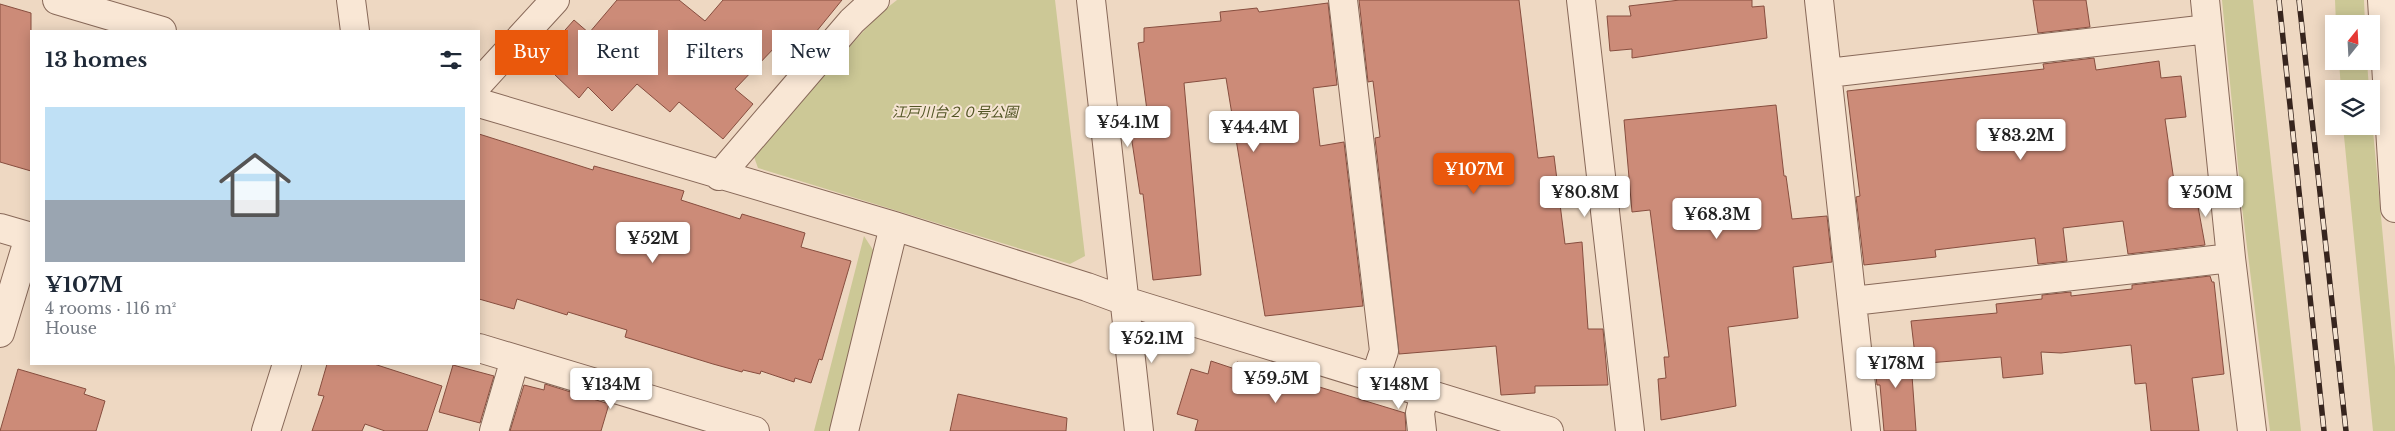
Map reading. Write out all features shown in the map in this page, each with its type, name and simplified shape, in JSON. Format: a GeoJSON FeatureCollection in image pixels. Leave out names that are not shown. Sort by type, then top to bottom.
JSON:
{"type":"FeatureCollection","features":[{"type":"Feature","properties":{"kind":"street"},"geometry":{"type":"LineString","coordinates":[[58,0],[125,10],[160,30]]}},
{"type":"Feature","properties":{"kind":"street"},"geometry":{"type":"LineString","coordinates":[[351,0],[355,30]]}},
{"type":"Feature","properties":{"kind":"street"},"geometry":{"type":"LineString","coordinates":[[480,83],[556,0]]}},
{"type":"Feature","properties":{"kind":"street"},"geometry":{"type":"LineString","coordinates":[[719,176],[852,21],[875,0]]}},
{"type":"Feature","properties":{"kind":"street"},"geometry":{"type":"LineString","coordinates":[[1091,0],[1139,431]]}},
{"type":"Feature","properties":{"kind":"street"},"geometry":{"type":"LineString","coordinates":[[1343,0],[1384,351],[1375,378]]}},
{"type":"Feature","properties":{"kind":"street"},"geometry":{"type":"LineString","coordinates":[[1581,0],[1630,431]]}},
{"type":"Feature","properties":{"kind":"street"},"geometry":{"type":"LineString","coordinates":[[1819,0],[1866,431]]}},
{"type":"Feature","properties":{"kind":"street"},"geometry":{"type":"LineString","coordinates":[[2205,0],[2231,258],[2252,431]]}},
{"type":"Feature","properties":{"kind":"street"},"geometry":{"type":"LineString","coordinates":[[2382,0],[2395,208]]}},
{"type":"Feature","properties":{"kind":"street"},"geometry":{"type":"LineString","coordinates":[[1828,73],[2208,29]]}},
{"type":"Feature","properties":{"kind":"street"},"geometry":{"type":"LineString","coordinates":[[480,102],[719,176],[894,226],[1087,287],[1125,302],[1549,431]]}},
{"type":"Feature","properties":{"kind":"street"},"geometry":{"type":"LineString","coordinates":[[844,431],[894,226]]}},
{"type":"Feature","properties":{"kind":"street"},"geometry":{"type":"LineString","coordinates":[[0,228],[30,237],[0,333]]}},
{"type":"Feature","properties":{"kind":"street"},"geometry":{"type":"LineString","coordinates":[[1853,301],[2231,258]]}},
{"type":"Feature","properties":{"kind":"street"},"geometry":{"type":"LineString","coordinates":[[480,348],[714,425],[755,431]]}},
{"type":"Feature","properties":{"kind":"street"},"geometry":{"type":"LineString","coordinates":[[494,431],[515,359]]}},
{"type":"Feature","properties":{"kind":"street"},"geometry":{"type":"LineString","coordinates":[[266,431],[287,365]]}},
{"type":"Feature","properties":{"kind":"street"},"geometry":{"type":"LineString","coordinates":[[1422,431],[1420,413],[1425,393]]}},
{"type":"Feature","properties":{"kind":"green space","name":"江戸川台２０号公園"},"geometry":{"type":"Polygon","coordinates":[[[897,0],[1055,0],[1085,256],[1070,264],[758,168],[753,154],[824,75],[849,75],[849,47],[878,15],[897,0]]]}},
{"type":"Feature","properties":{"kind":"green space"},"geometry":{"type":"Polygon","coordinates":[[[2222,0],[2253,0],[2301,431],[2270,431],[2242,207],[2222,0]]]}},
{"type":"Feature","properties":{"kind":"green space"},"geometry":{"type":"Polygon","coordinates":[[[2335,0],[2364,0],[2365,15],[2336,15],[2335,0]]]}},
{"type":"Feature","properties":{"kind":"green space"},"geometry":{"type":"Polygon","coordinates":[[[2340,70],[2368,70],[2368,80],[2340,80],[2340,70]]]}},
{"type":"Feature","properties":{"kind":"green space"},"geometry":{"type":"Polygon","coordinates":[[[2344,135],[2373,135],[2395,367],[2395,431],[2373,431],[2344,135]]]}},
{"type":"Feature","properties":{"kind":"green space"},"geometry":{"type":"Polygon","coordinates":[[[864,236],[875,253],[832,431],[814,431],[864,236]]]}},
{"type":"Feature","properties":{"kind":"building"},"geometry":{"type":"Polygon","coordinates":[[[617,0],[679,0],[705,21],[723,0],[842,0],[818,30],[772,30],[772,50],[762,61],[762,30],[668,30],[668,75],[748,75],[735,89],[753,104],[723,139],[679,102],[670,112],[637,84],[612,111],[588,87],[579,98],[555,75],[568,75],[568,30],[565,30],[574,20],[586,30],[578,30],[578,75],[658,75],[658,30],[592,30],[617,0]]]}},
{"type":"Feature","properties":{"kind":"building"},"geometry":{"type":"Polygon","coordinates":[[[1359,0],[1519,0],[1538,158],[1554,156],[1565,244],[1582,242],[1588,329],[1603,329],[1608,385],[1535,386],[1535,393],[1501,395],[1496,346],[1399,354],[1375,138],[1380,137],[1373,81],[1368,82],[1359,0]]]}},
{"type":"Feature","properties":{"kind":"building"},"geometry":{"type":"Polygon","coordinates":[[[1680,0],[1752,0],[1752,7],[1764,6],[1767,38],[1632,58],[1632,49],[1610,51],[1607,16],[1631,16],[1629,6],[1680,0]]]}},
{"type":"Feature","properties":{"kind":"building"},"geometry":{"type":"Polygon","coordinates":[[[2033,0],[2086,0],[2090,27],[2038,33],[2033,0]]]}},
{"type":"Feature","properties":{"kind":"building"},"geometry":{"type":"Polygon","coordinates":[[[1328,3],[1337,85],[1313,88],[1320,146],[1344,142],[1363,306],[1265,316],[1226,78],[1184,83],[1201,275],[1153,280],[1143,194],[1140,194],[1131,135],[1150,133],[1138,43],[1144,42],[1144,28],[1221,21],[1220,12],[1257,8],[1259,12],[1328,3]]]}},
{"type":"Feature","properties":{"kind":"building"},"geometry":{"type":"Polygon","coordinates":[[[0,4],[31,13],[30,171],[0,162],[0,4]]]}},
{"type":"Feature","properties":{"kind":"building"},"geometry":{"type":"Polygon","coordinates":[[[2094,58],[2096,70],[2159,61],[2161,78],[2181,76],[2186,117],[2165,119],[2174,181],[2193,179],[2205,245],[2128,254],[2123,221],[2063,228],[2067,261],[2038,264],[2035,238],[1935,250],[1936,257],[1864,265],[1856,197],[1860,196],[1847,91],[2044,69],[2043,64],[2094,58]]]}},
{"type":"Feature","properties":{"kind":"building"},"geometry":{"type":"Polygon","coordinates":[[[1776,105],[1784,176],[1786,176],[1792,219],[1827,216],[1832,262],[1793,267],[1798,318],[1728,327],[1736,406],[1661,420],[1658,379],[1666,378],[1664,357],[1669,357],[1650,210],[1632,212],[1624,120],[1776,105]]]}},
{"type":"Feature","properties":{"kind":"building"},"geometry":{"type":"Polygon","coordinates":[[[480,134],[593,170],[594,166],[684,191],[681,200],[740,219],[742,214],[805,233],[801,247],[851,261],[822,360],[819,359],[811,383],[795,378],[794,382],[761,371],[760,374],[743,370],[742,372],[713,364],[625,337],[627,330],[568,312],[567,315],[517,299],[514,309],[480,299],[480,134]]]}},
{"type":"Feature","properties":{"kind":"building"},"geometry":{"type":"Polygon","coordinates":[[[2210,276],[2212,282],[2214,282],[2224,374],[2192,378],[2199,431],[2151,431],[2146,383],[2135,384],[2131,345],[2061,353],[2041,352],[2043,374],[2003,378],[2001,357],[1916,364],[1911,321],[1997,313],[1996,304],[2042,299],[2042,295],[2071,292],[2071,296],[2132,289],[2132,285],[2210,276]]]}},
{"type":"Feature","properties":{"kind":"building"},"geometry":{"type":"Polygon","coordinates":[[[1910,348],[1916,431],[1884,431],[1880,385],[1877,385],[1873,350],[1910,348]]]}},
{"type":"Feature","properties":{"kind":"building"},"geometry":{"type":"Polygon","coordinates":[[[1211,361],[1235,369],[1237,362],[1405,413],[1406,431],[1195,431],[1198,420],[1177,414],[1191,369],[1208,374],[1211,361]]]}},
{"type":"Feature","properties":{"kind":"building"},"geometry":{"type":"Polygon","coordinates":[[[327,365],[377,365],[442,386],[427,431],[385,431],[365,424],[362,431],[312,431],[324,396],[318,395],[327,365]]]}},
{"type":"Feature","properties":{"kind":"building"},"geometry":{"type":"Polygon","coordinates":[[[453,365],[494,376],[480,423],[439,412],[453,365]]]}},
{"type":"Feature","properties":{"kind":"building"},"geometry":{"type":"Polygon","coordinates":[[[18,369],[86,389],[84,394],[105,401],[96,431],[0,431],[18,369]]]}},
{"type":"Feature","properties":{"kind":"building"},"geometry":{"type":"Polygon","coordinates":[[[545,384],[609,404],[601,431],[510,431],[524,385],[544,390],[545,384]]]}},
{"type":"Feature","properties":{"kind":"building"},"geometry":{"type":"Polygon","coordinates":[[[958,394],[1067,418],[1066,431],[950,431],[958,394]]]}},
{"type":"Feature","properties":{"kind":"railway"},"geometry":{"type":"LineString","coordinates":[[2279,0],[2324,431]]}},
{"type":"Feature","properties":{"kind":"railway"},"geometry":{"type":"LineString","coordinates":[[2299,0],[2346,431]]}}]}
